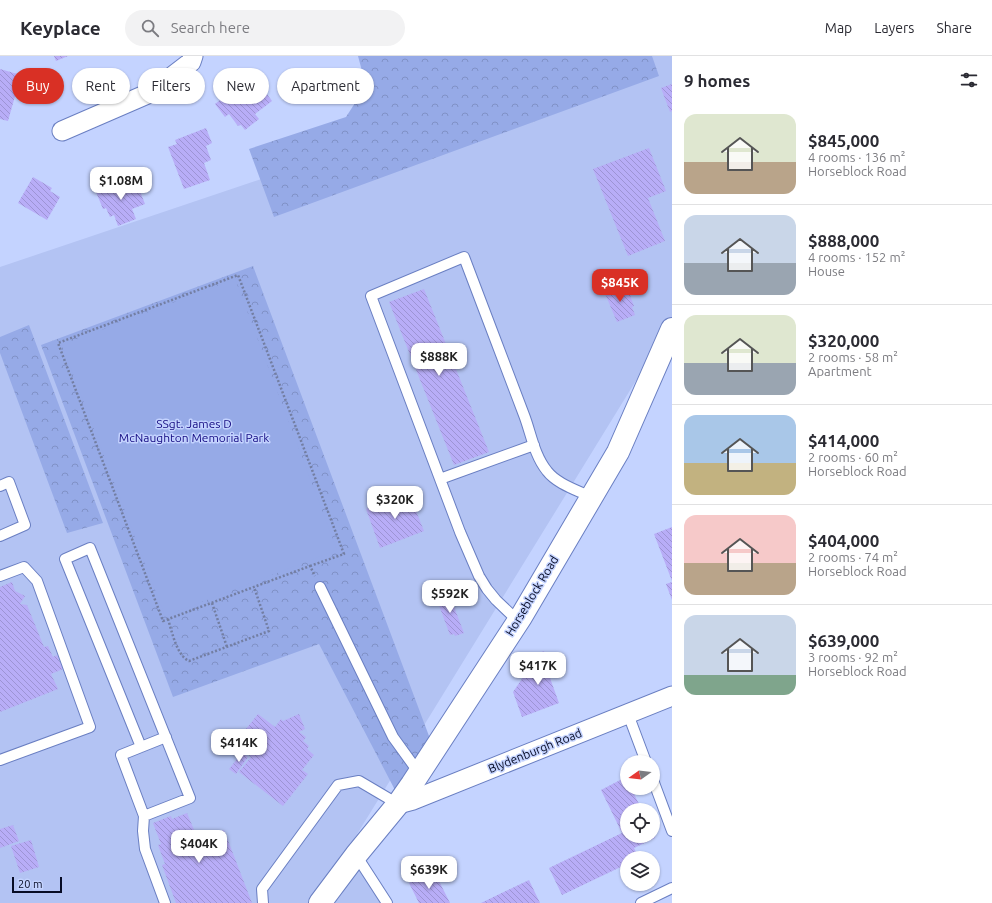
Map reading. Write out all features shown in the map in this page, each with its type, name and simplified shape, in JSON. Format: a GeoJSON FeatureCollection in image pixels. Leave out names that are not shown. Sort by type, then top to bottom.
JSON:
{"type":"FeatureCollection","features":[{"type":"Feature","properties":{"kind":"street"},"geometry":{"type":"LineString","coordinates":[[62,131],[152,92],[191,62],[193,56]]}},
{"type":"Feature","properties":{"kind":"street","name":"Horseblock Road"},"geometry":{"type":"LineString","coordinates":[[320,903],[356,855],[398,804],[518,621],[618,452],[672,329]]}},
{"type":"Feature","properties":{"kind":"street","name":"Blydenburgh Road"},"geometry":{"type":"LineString","coordinates":[[398,804],[413,800],[672,696]]}},
{"type":"Feature","properties":{"kind":"lane"},"geometry":{"type":"LineString","coordinates":[[518,621],[496,600],[478,576],[371,296],[464,257],[527,422],[540,462],[556,480],[591,497]]}},
{"type":"Feature","properties":{"kind":"lane"},"geometry":{"type":"LineString","coordinates":[[440,479],[534,444]]}},
{"type":"Feature","properties":{"kind":"lane"},"geometry":{"type":"LineString","coordinates":[[0,486],[9,482],[25,525],[0,536]]}},
{"type":"Feature","properties":{"kind":"lane"},"geometry":{"type":"LineString","coordinates":[[141,747],[65,559],[90,548],[190,798],[144,816]]}},
{"type":"Feature","properties":{"kind":"lane"},"geometry":{"type":"LineString","coordinates":[[0,576],[24,566],[36,581],[90,727],[0,760]]}},
{"type":"Feature","properties":{"kind":"lane"},"geometry":{"type":"LineString","coordinates":[[320,587],[393,737],[419,773]]}},
{"type":"Feature","properties":{"kind":"lane"},"geometry":{"type":"LineString","coordinates":[[628,714],[643,755]]}},
{"type":"Feature","properties":{"kind":"lane"},"geometry":{"type":"LineString","coordinates":[[165,903],[145,849],[143,831],[144,816],[121,755],[166,737]]}},
{"type":"Feature","properties":{"kind":"lane"},"geometry":{"type":"LineString","coordinates":[[263,903],[262,889],[338,785],[359,781],[398,804]]}},
{"type":"Feature","properties":{"kind":"lane"},"geometry":{"type":"LineString","coordinates":[[659,795],[672,830]]}},
{"type":"Feature","properties":{"kind":"lane"},"geometry":{"type":"LineString","coordinates":[[356,855],[387,903]]}},
{"type":"Feature","properties":{"kind":"lane"},"geometry":{"type":"LineString","coordinates":[[640,903],[672,888]]}},
{"type":"Feature","properties":{"kind":"path"},"geometry":{"type":"LineString","coordinates":[[238,275],[344,554],[310,566],[163,621],[58,343],[238,275]]}},
{"type":"Feature","properties":{"kind":"path"},"geometry":{"type":"LineString","coordinates":[[310,566],[320,587]]}},
{"type":"Feature","properties":{"kind":"path"},"geometry":{"type":"LineString","coordinates":[[168,620],[180,654],[184,659],[189,661],[269,631],[254,587]]}},
{"type":"Feature","properties":{"kind":"path"},"geometry":{"type":"LineString","coordinates":[[212,603],[227,647]]}},
{"type":"Feature","properties":{"kind":"shaded area"},"geometry":{"type":"Polygon","coordinates":[[[626,56],[672,56],[672,322],[351,844],[385,903],[0,903],[0,267],[626,56]]]}},
{"type":"Feature","properties":{"kind":"green space"},"geometry":{"type":"Polygon","coordinates":[[[358,56],[652,56],[659,76],[274,217],[249,149],[346,117],[354,104],[374,104],[374,68],[361,68],[358,56]]]}},
{"type":"Feature","properties":{"kind":"green space","name":"SSgt. James D McNaughton Memorial Park"},"geometry":{"type":"Polygon","coordinates":[[[253,266],[432,744],[396,792],[319,644],[173,697],[41,345],[253,266]]]}},
{"type":"Feature","properties":{"kind":"green space"},"geometry":{"type":"Polygon","coordinates":[[[235,279],[337,550],[165,616],[62,345],[235,279]]]}},
{"type":"Feature","properties":{"kind":"green space"},"geometry":{"type":"Polygon","coordinates":[[[29,325],[103,523],[67,533],[0,353],[0,337],[29,325]]]}},
{"type":"Feature","properties":{"kind":"building"},"geometry":{"type":"Polygon","coordinates":[[[54,56],[68,56],[56,61],[54,56]]]}},
{"type":"Feature","properties":{"kind":"building"},"geometry":{"type":"Polygon","coordinates":[[[0,69],[12,72],[13,104],[8,121],[0,119],[0,69]]]}},
{"type":"Feature","properties":{"kind":"building"},"geometry":{"type":"Polygon","coordinates":[[[672,84],[672,111],[670,112],[661,88],[672,84]]]}},
{"type":"Feature","properties":{"kind":"building"},"geometry":{"type":"Polygon","coordinates":[[[215,104],[268,104],[255,114],[259,119],[245,130],[241,125],[238,126],[229,114],[225,117],[215,104]]]}},
{"type":"Feature","properties":{"kind":"building"},"geometry":{"type":"Polygon","coordinates":[[[206,128],[212,143],[206,146],[211,160],[204,163],[210,180],[184,189],[168,147],[177,144],[175,140],[206,128]]]}},
{"type":"Feature","properties":{"kind":"building"},"geometry":{"type":"Polygon","coordinates":[[[649,148],[666,191],[648,198],[665,241],[628,256],[593,169],[649,148]]]}},
{"type":"Feature","properties":{"kind":"building"},"geometry":{"type":"Polygon","coordinates":[[[33,177],[52,188],[50,191],[60,197],[47,220],[18,203],[33,177]]]}},
{"type":"Feature","properties":{"kind":"building"},"geometry":{"type":"Polygon","coordinates":[[[136,181],[145,204],[132,209],[136,219],[118,226],[114,215],[110,217],[106,208],[103,209],[96,192],[125,182],[126,185],[136,181]]]}},
{"type":"Feature","properties":{"kind":"building"},"geometry":{"type":"Polygon","coordinates":[[[623,284],[626,291],[628,290],[634,306],[632,307],[635,315],[617,322],[604,291],[623,284]]]}},
{"type":"Feature","properties":{"kind":"building"},"geometry":{"type":"Polygon","coordinates":[[[424,289],[489,452],[454,465],[389,302],[424,289]]]}},
{"type":"Feature","properties":{"kind":"building"},"geometry":{"type":"Polygon","coordinates":[[[409,493],[424,531],[380,548],[366,509],[409,493]]]}},
{"type":"Feature","properties":{"kind":"building"},"geometry":{"type":"Polygon","coordinates":[[[672,527],[672,581],[654,534],[672,527]]]}},
{"type":"Feature","properties":{"kind":"building"},"geometry":{"type":"Polygon","coordinates":[[[12,582],[15,591],[25,596],[20,604],[27,605],[44,647],[48,646],[53,657],[57,655],[63,669],[51,674],[58,689],[0,712],[0,587],[12,582]]]}},
{"type":"Feature","properties":{"kind":"building"},"geometry":{"type":"Polygon","coordinates":[[[672,582],[672,600],[666,584],[672,582]]]}},
{"type":"Feature","properties":{"kind":"building"},"geometry":{"type":"Polygon","coordinates":[[[448,591],[464,633],[455,636],[454,634],[450,635],[437,600],[440,599],[439,594],[448,591]]]}},
{"type":"Feature","properties":{"kind":"building"},"geometry":{"type":"Polygon","coordinates":[[[543,651],[562,663],[550,678],[559,703],[522,717],[513,692],[543,651]]]}},
{"type":"Feature","properties":{"kind":"building"},"geometry":{"type":"Polygon","coordinates":[[[258,714],[275,727],[281,719],[283,721],[299,714],[305,729],[299,732],[306,737],[303,741],[309,746],[307,749],[314,755],[302,770],[308,774],[283,806],[239,772],[251,757],[237,746],[248,731],[246,729],[258,714]]]}},
{"type":"Feature","properties":{"kind":"building"},"geometry":{"type":"Polygon","coordinates":[[[242,753],[248,757],[236,774],[229,769],[242,753]]]}},
{"type":"Feature","properties":{"kind":"building"},"geometry":{"type":"Polygon","coordinates":[[[620,780],[620,795],[634,795],[638,803],[620,803],[620,829],[601,790],[620,780]]]}},
{"type":"Feature","properties":{"kind":"building"},"geometry":{"type":"Polygon","coordinates":[[[187,813],[197,837],[205,833],[206,836],[224,830],[252,903],[176,903],[162,865],[165,864],[158,845],[161,844],[153,823],[171,816],[172,819],[187,813]]]}},
{"type":"Feature","properties":{"kind":"building"},"geometry":{"type":"Polygon","coordinates":[[[13,825],[19,841],[0,848],[0,829],[13,825]]]}},
{"type":"Feature","properties":{"kind":"building"},"geometry":{"type":"Polygon","coordinates":[[[620,834],[620,843],[644,843],[634,848],[636,851],[620,851],[620,867],[562,895],[549,868],[620,834]]]}},
{"type":"Feature","properties":{"kind":"building"},"geometry":{"type":"Polygon","coordinates":[[[31,840],[39,867],[20,873],[11,846],[31,840]]]}},
{"type":"Feature","properties":{"kind":"building"},"geometry":{"type":"Polygon","coordinates":[[[434,871],[450,903],[419,903],[409,883],[434,871]]]}},
{"type":"Feature","properties":{"kind":"building"},"geometry":{"type":"Polygon","coordinates":[[[529,880],[540,903],[481,903],[529,880]]]}}]}
